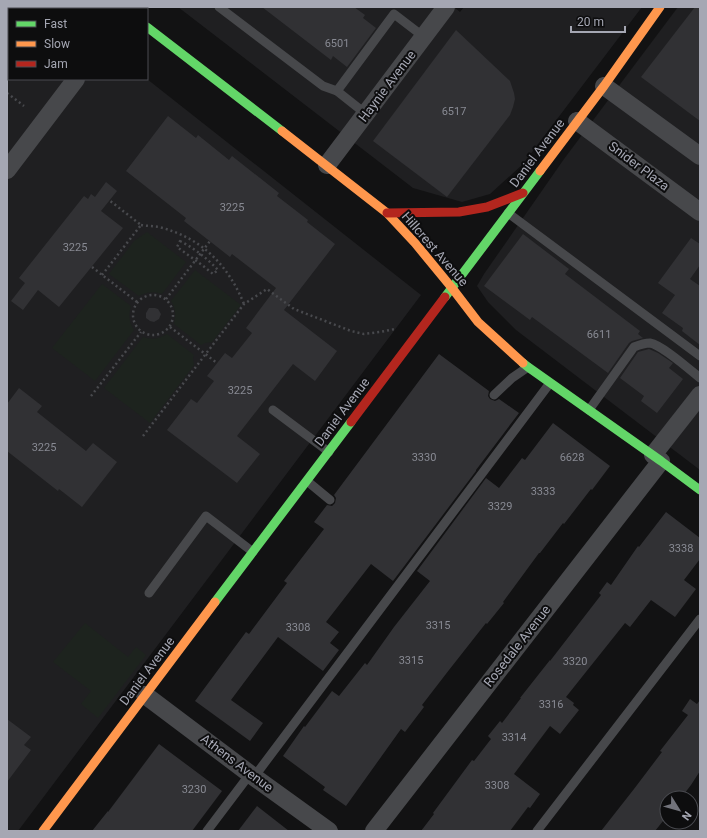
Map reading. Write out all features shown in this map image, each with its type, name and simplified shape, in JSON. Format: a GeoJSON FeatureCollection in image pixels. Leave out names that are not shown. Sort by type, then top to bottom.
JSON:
{"type":"FeatureCollection","features":[{"type":"Feature","properties":{"kind":"street","name":"Daniel Avenue"},"geometry":{"type":"LineString","coordinates":[[43,831],[604,86],[660,7]]}},
{"type":"Feature","properties":{"kind":"street","name":"Haynie Avenue"},"geometry":{"type":"LineString","coordinates":[[327,165],[445,8]]}},
{"type":"Feature","properties":{"kind":"street","name":"Hillcrest Avenue"},"geometry":{"type":"LineString","coordinates":[[148,28],[387,213],[415,242],[478,322],[528,367],[700,490]]}},
{"type":"Feature","properties":{"kind":"street"},"geometry":{"type":"LineString","coordinates":[[7,170],[75,80]]}},
{"type":"Feature","properties":{"kind":"street"},"geometry":{"type":"LineString","coordinates":[[604,86],[700,156]]}},
{"type":"Feature","properties":{"kind":"street","name":"Snider Plaza"},"geometry":{"type":"LineString","coordinates":[[577,121],[700,212]]}},
{"type":"Feature","properties":{"kind":"street"},"geometry":{"type":"LineString","coordinates":[[387,213],[459,212],[487,207],[523,193]]}},
{"type":"Feature","properties":{"kind":"street","name":"Rosedale Avenue"},"geometry":{"type":"LineString","coordinates":[[374,831],[657,458],[700,395]]}},
{"type":"Feature","properties":{"kind":"street","name":"Athens Avenue"},"geometry":{"type":"LineString","coordinates":[[145,695],[329,831]]}},
{"type":"Feature","properties":{"kind":"lane"},"geometry":{"type":"LineString","coordinates":[[219,7],[323,86],[337,91],[366,114]]}},
{"type":"Feature","properties":{"kind":"lane"},"geometry":{"type":"LineString","coordinates":[[337,91],[394,14],[424,37]]}},
{"type":"Feature","properties":{"kind":"lane"},"geometry":{"type":"LineString","coordinates":[[508,213],[700,356]]}},
{"type":"Feature","properties":{"kind":"lane"},"geometry":{"type":"LineString","coordinates":[[589,410],[634,347],[640,345],[648,343],[658,345],[700,378]]}},
{"type":"Feature","properties":{"kind":"lane"},"geometry":{"type":"LineString","coordinates":[[494,395],[512,378],[528,367]]}},
{"type":"Feature","properties":{"kind":"lane"},"geometry":{"type":"LineString","coordinates":[[208,831],[550,383]]}},
{"type":"Feature","properties":{"kind":"lane"},"geometry":{"type":"LineString","coordinates":[[273,410],[329,452]]}},
{"type":"Feature","properties":{"kind":"lane"},"geometry":{"type":"LineString","coordinates":[[307,481],[330,500]]}},
{"type":"Feature","properties":{"kind":"lane"},"geometry":{"type":"LineString","coordinates":[[149,593],[206,516],[253,552]]}},
{"type":"Feature","properties":{"kind":"lane"},"geometry":{"type":"LineString","coordinates":[[537,831],[700,619]]}},
{"type":"Feature","properties":{"kind":"path"},"geometry":{"type":"LineString","coordinates":[[7,93],[24,106]]}},
{"type":"Feature","properties":{"kind":"path"},"geometry":{"type":"LineString","coordinates":[[109,200],[141,225],[158,227],[174,232],[190,239],[204,248],[215,258],[228,274],[239,291],[244,304]]}},
{"type":"Feature","properties":{"kind":"path"},"geometry":{"type":"LineString","coordinates":[[102,275],[141,225]]}},
{"type":"Feature","properties":{"kind":"path"},"geometry":{"type":"LineString","coordinates":[[180,241],[212,263],[218,270],[213,274],[196,260],[177,247],[180,241]]}},
{"type":"Feature","properties":{"kind":"path"},"geometry":{"type":"LineString","coordinates":[[166,299],[210,242]]}},
{"type":"Feature","properties":{"kind":"path"},"geometry":{"type":"LineString","coordinates":[[92,267],[137,302]]}},
{"type":"Feature","properties":{"kind":"path"},"geometry":{"type":"LineString","coordinates":[[143,436],[244,304],[267,288],[294,309],[351,331],[364,334],[395,329]]}},
{"type":"Feature","properties":{"kind":"path"},"geometry":{"type":"LineString","coordinates":[[153,295],[158,295],[166,299],[173,312],[170,327],[162,334],[156,336],[150,336],[140,332],[136,328],[133,318],[133,312],[137,302],[144,296],[153,295]]}},
{"type":"Feature","properties":{"kind":"path"},"geometry":{"type":"LineString","coordinates":[[170,327],[217,363]]}},
{"type":"Feature","properties":{"kind":"path"},"geometry":{"type":"LineString","coordinates":[[91,396],[140,332]]}},
{"type":"Feature","properties":{"kind":"shaded area"},"geometry":{"type":"Polygon","coordinates":[[[7,7],[55,7],[56,8],[8,8],[8,80],[148,80],[421,295],[18,831],[7,831],[7,7]]]}},
{"type":"Feature","properties":{"kind":"shaded area"},"geometry":{"type":"Polygon","coordinates":[[[178,7],[454,7],[460,12],[464,7],[642,7],[523,164],[490,194],[462,202],[413,188],[178,7]]]}},
{"type":"Feature","properties":{"kind":"shaded area"},"geometry":{"type":"Polygon","coordinates":[[[678,7],[700,7],[700,470],[516,330],[488,302],[477,286],[564,159],[678,7]]]}},
{"type":"Feature","properties":{"kind":"shaded area"},"geometry":{"type":"Polygon","coordinates":[[[147,232],[186,262],[162,294],[150,292],[139,296],[109,274],[134,241],[147,232]]]}},
{"type":"Feature","properties":{"kind":"shaded area"},"geometry":{"type":"Polygon","coordinates":[[[195,270],[241,305],[212,342],[201,345],[174,324],[175,312],[171,301],[195,270]]]}},
{"type":"Feature","properties":{"kind":"shaded area"},"geometry":{"type":"Polygon","coordinates":[[[102,284],[131,306],[130,318],[134,330],[95,381],[52,348],[102,284]]]}},
{"type":"Feature","properties":{"kind":"shaded area"},"geometry":{"type":"Polygon","coordinates":[[[167,334],[194,355],[194,365],[150,423],[104,388],[143,337],[155,338],[167,334]]]}},
{"type":"Feature","properties":{"kind":"shaded area"},"geometry":{"type":"Polygon","coordinates":[[[85,623],[128,657],[136,647],[146,655],[98,718],[81,704],[91,691],[53,662],[85,623]]]}},
{"type":"Feature","properties":{"kind":"building"},"geometry":{"type":"Polygon","coordinates":[[[262,7],[354,7],[365,15],[363,18],[376,28],[347,67],[333,56],[331,60],[262,7]]]}},
{"type":"Feature","properties":{"kind":"building"},"geometry":{"type":"Polygon","coordinates":[[[695,7],[700,7],[700,121],[641,77],[695,7]]]}},
{"type":"Feature","properties":{"kind":"building"},"geometry":{"type":"Polygon","coordinates":[[[456,30],[510,81],[515,99],[510,115],[447,197],[373,141],[456,30]]]}},
{"type":"Feature","properties":{"kind":"building"},"geometry":{"type":"Polygon","coordinates":[[[168,116],[196,138],[198,135],[229,160],[232,156],[279,193],[277,196],[308,220],[307,222],[335,244],[284,310],[337,351],[315,381],[293,364],[237,436],[260,454],[237,483],[167,430],[191,399],[197,403],[214,381],[207,376],[225,353],[232,358],[252,333],[246,328],[276,288],[232,254],[230,257],[184,221],[186,218],[126,171],[168,116]]]}},
{"type":"Feature","properties":{"kind":"building"},"geometry":{"type":"Polygon","coordinates":[[[106,182],[117,191],[101,211],[123,228],[59,307],[38,290],[23,310],[11,301],[25,283],[19,278],[84,196],[88,199],[91,194],[95,197],[106,182]]]}},
{"type":"Feature","properties":{"kind":"building"},"geometry":{"type":"Polygon","coordinates":[[[523,234],[569,269],[565,274],[640,331],[638,334],[643,338],[629,343],[608,373],[532,317],[530,320],[484,286],[523,234]]]}},
{"type":"Feature","properties":{"kind":"building"},"geometry":{"type":"Polygon","coordinates":[[[691,238],[700,244],[700,265],[690,279],[700,286],[700,345],[682,331],[683,328],[662,313],[675,295],[658,283],[691,238]]]}},
{"type":"Feature","properties":{"kind":"building"},"geometry":{"type":"Polygon","coordinates":[[[149,308],[158,309],[161,314],[159,319],[154,322],[146,318],[146,313],[149,308]]]}},
{"type":"Feature","properties":{"kind":"building"},"geometry":{"type":"Polygon","coordinates":[[[649,349],[673,363],[669,368],[683,379],[657,413],[641,401],[644,396],[620,378],[638,352],[649,349]]]}},
{"type":"Feature","properties":{"kind":"building"},"geometry":{"type":"Polygon","coordinates":[[[439,354],[489,391],[488,396],[490,399],[495,401],[499,399],[519,413],[393,581],[371,564],[326,622],[339,632],[330,643],[339,650],[323,671],[278,637],[231,700],[263,723],[250,741],[195,701],[246,632],[249,634],[287,583],[284,581],[324,529],[314,522],[327,505],[332,506],[335,503],[336,498],[334,495],[439,354]]]}},
{"type":"Feature","properties":{"kind":"building"},"geometry":{"type":"Polygon","coordinates":[[[19,388],[42,406],[37,412],[86,451],[93,443],[117,462],[82,507],[59,489],[58,491],[7,451],[7,404],[19,388]]]}},
{"type":"Feature","properties":{"kind":"building"},"geometry":{"type":"Polygon","coordinates":[[[553,423],[610,466],[592,490],[591,489],[539,553],[503,602],[504,603],[487,624],[486,623],[422,705],[424,707],[405,732],[401,729],[346,806],[323,790],[325,787],[283,756],[304,726],[305,727],[332,691],[339,696],[365,663],[367,665],[430,581],[417,571],[486,478],[499,488],[522,458],[525,460],[553,423]]]}},
{"type":"Feature","properties":{"kind":"building"},"geometry":{"type":"Polygon","coordinates":[[[666,512],[700,538],[700,559],[684,580],[696,589],[675,617],[651,600],[630,627],[625,623],[566,697],[574,703],[573,705],[579,710],[560,734],[550,726],[514,774],[540,794],[530,808],[528,807],[510,831],[421,831],[472,760],[474,761],[491,739],[488,736],[500,721],[502,723],[601,595],[599,593],[607,582],[611,585],[638,546],[639,547],[666,512]]]}},
{"type":"Feature","properties":{"kind":"building"},"geometry":{"type":"Polygon","coordinates":[[[690,699],[697,704],[700,700],[700,771],[691,785],[687,790],[659,790],[659,826],[655,831],[601,831],[662,752],[660,751],[688,715],[682,711],[690,699]]]}},
{"type":"Feature","properties":{"kind":"building"},"geometry":{"type":"Polygon","coordinates":[[[7,719],[31,737],[24,745],[31,750],[7,782],[7,719]]]}},
{"type":"Feature","properties":{"kind":"building"},"geometry":{"type":"Polygon","coordinates":[[[159,744],[222,791],[192,831],[92,831],[108,812],[159,744]]]}},
{"type":"Feature","properties":{"kind":"building"},"geometry":{"type":"Polygon","coordinates":[[[257,806],[289,831],[238,831],[257,806]]]}},
{"type":"Feature","properties":{"kind":"traffic: fast"},"geometry":{"type":"LineString","coordinates":[[148,28],[282,131]]}},
{"type":"Feature","properties":{"kind":"traffic: fast"},"geometry":{"type":"LineString","coordinates":[[445,297],[540,171]]}},
{"type":"Feature","properties":{"kind":"traffic: fast"},"geometry":{"type":"LineString","coordinates":[[523,363],[700,490]]}},
{"type":"Feature","properties":{"kind":"traffic: fast"},"geometry":{"type":"LineString","coordinates":[[215,602],[351,422]]}},
{"type":"Feature","properties":{"kind":"traffic: slow"},"geometry":{"type":"LineString","coordinates":[[540,171],[604,86],[660,7]]}},
{"type":"Feature","properties":{"kind":"traffic: slow"},"geometry":{"type":"LineString","coordinates":[[282,131],[387,213],[415,243],[478,322],[523,363]]}},
{"type":"Feature","properties":{"kind":"traffic: slow"},"geometry":{"type":"LineString","coordinates":[[43,831],[215,602]]}},
{"type":"Feature","properties":{"kind":"traffic: jam"},"geometry":{"type":"LineString","coordinates":[[387,213],[459,212],[487,207],[523,193]]}},
{"type":"Feature","properties":{"kind":"traffic: jam"},"geometry":{"type":"LineString","coordinates":[[351,422],[445,297]]}}]}
